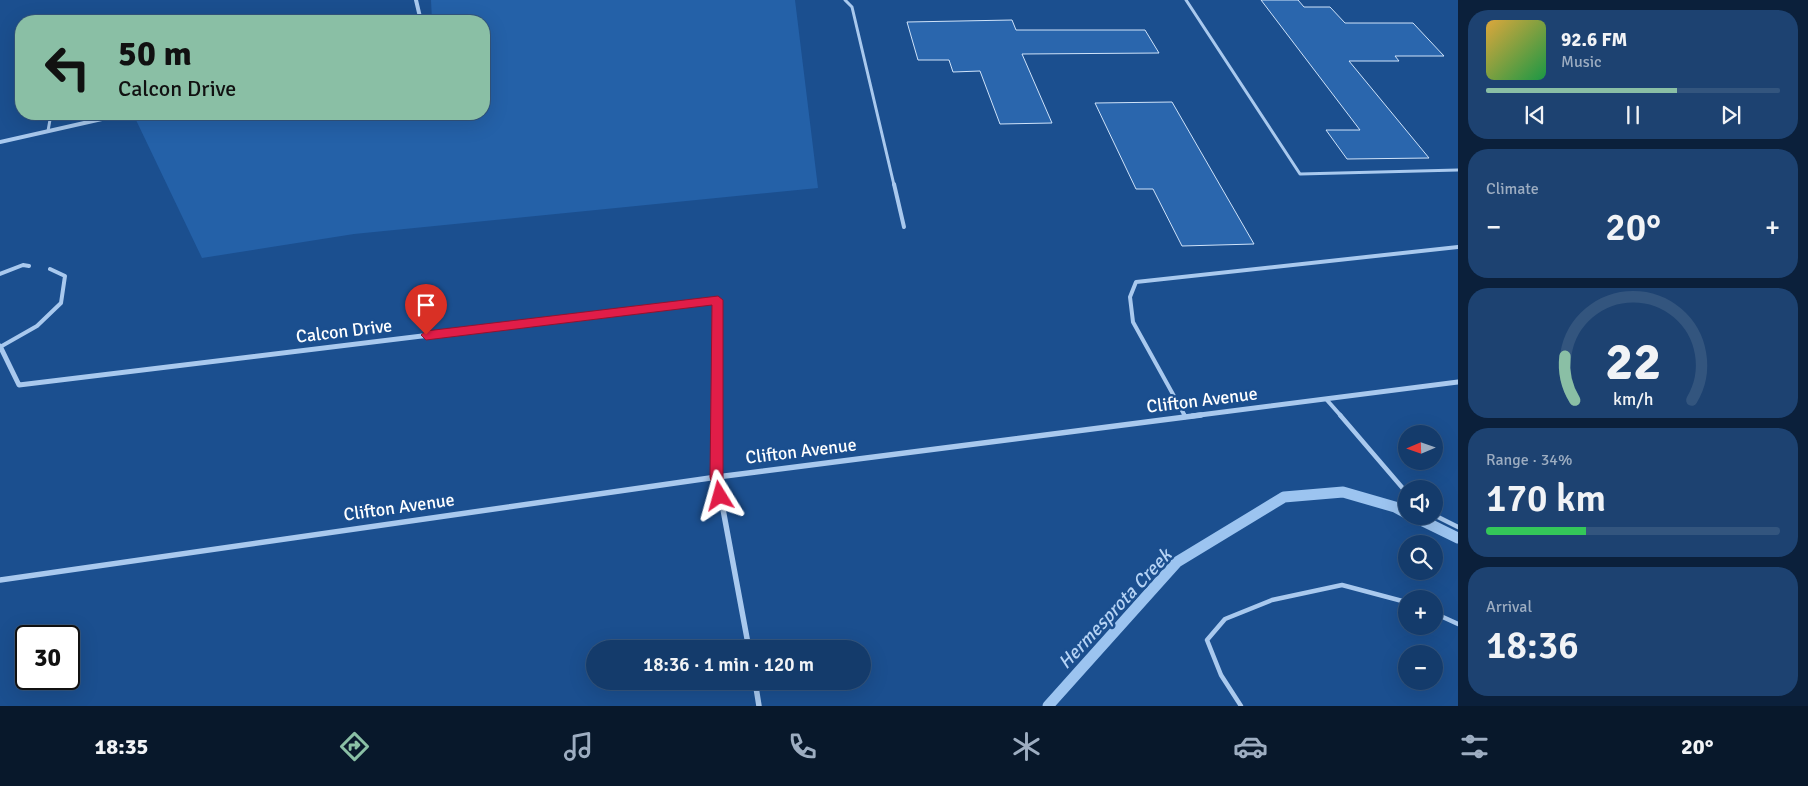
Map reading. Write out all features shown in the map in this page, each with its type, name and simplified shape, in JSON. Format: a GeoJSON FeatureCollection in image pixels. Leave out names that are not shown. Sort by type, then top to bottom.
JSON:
{"type":"FeatureCollection","features":[{"type":"Feature","properties":{"kind":"street"},"geometry":{"type":"LineString","coordinates":[[416,0],[420,15]]}},
{"type":"Feature","properties":{"kind":"street"},"geometry":{"type":"LineString","coordinates":[[0,142],[97,120]]}},
{"type":"Feature","properties":{"kind":"street","name":"Calcon Drive"},"geometry":{"type":"LineString","coordinates":[[0,347],[19,384],[718,300],[717,477]]}},
{"type":"Feature","properties":{"kind":"street","name":"Clifton Avenue"},"geometry":{"type":"LineString","coordinates":[[0,580],[717,477],[1458,382]]}},
{"type":"Feature","properties":{"kind":"street"},"geometry":{"type":"LineString","coordinates":[[717,477],[747,640]]}},
{"type":"Feature","properties":{"kind":"street"},"geometry":{"type":"LineString","coordinates":[[757,690],[760,706]]}},
{"type":"Feature","properties":{"kind":"lane"},"geometry":{"type":"LineString","coordinates":[[845,0],[852,7],[904,226]]}},
{"type":"Feature","properties":{"kind":"lane"},"geometry":{"type":"LineString","coordinates":[[1186,0],[1300,174],[1458,170]]}},
{"type":"Feature","properties":{"kind":"lane"},"geometry":{"type":"LineString","coordinates":[[48,131],[50,120]]}},
{"type":"Feature","properties":{"kind":"lane"},"geometry":{"type":"LineString","coordinates":[[1185,417],[1133,322],[1130,297],[1136,282],[1458,247]]}},
{"type":"Feature","properties":{"kind":"lane"},"geometry":{"type":"LineString","coordinates":[[0,274],[23,265],[29,266]]}},
{"type":"Feature","properties":{"kind":"lane"},"geometry":{"type":"LineString","coordinates":[[0,347],[37,326],[61,303],[65,276],[50,269]]}},
{"type":"Feature","properties":{"kind":"lane"},"geometry":{"type":"LineString","coordinates":[[1326,399],[1398,483]]}},
{"type":"Feature","properties":{"kind":"lane"},"geometry":{"type":"LineString","coordinates":[[1443,520],[1458,527]]}},
{"type":"Feature","properties":{"kind":"lane"},"geometry":{"type":"LineString","coordinates":[[1241,706],[1221,675],[1206,640],[1225,619],[1272,600],[1342,585],[1398,600]]}},
{"type":"Feature","properties":{"kind":"lane"},"geometry":{"type":"LineString","coordinates":[[1443,617],[1458,624]]}},
{"type":"Feature","properties":{"kind":"shaded area"},"geometry":{"type":"Polygon","coordinates":[[[431,0],[795,0],[818,188],[354,234],[202,258],[136,120],[490,120],[490,15],[432,15],[431,0]]]}},
{"type":"Feature","properties":{"kind":"building"},"geometry":{"type":"Polygon","coordinates":[[[1261,0],[1298,0],[1304,7],[1330,7],[1345,23],[1413,23],[1444,56],[1395,56],[1399,61],[1349,61],[1429,158],[1347,159],[1326,130],[1360,130],[1261,0]]]}},
{"type":"Feature","properties":{"kind":"building"},"geometry":{"type":"Polygon","coordinates":[[[1012,20],[1016,30],[1145,30],[1159,53],[1022,54],[1052,123],[1000,124],[980,71],[953,72],[949,60],[918,60],[907,22],[1012,20]]]}},
{"type":"Feature","properties":{"kind":"building"},"geometry":{"type":"Polygon","coordinates":[[[1172,102],[1254,244],[1182,246],[1153,189],[1136,189],[1095,103],[1172,102]]]}},
{"type":"Feature","properties":{"kind":"waterway","name":"Hermesprota Creek"},"geometry":{"type":"LineString","coordinates":[[1048,706],[1177,562],[1284,497],[1343,492],[1398,509]]}},
{"type":"Feature","properties":{"kind":"waterway","name":"Hermesprota Creek"},"geometry":{"type":"LineString","coordinates":[[1431,525],[1458,538]]}},
{"type":"Feature","properties":{"kind":"route"},"geometry":{"type":"LineString","coordinates":[[426,335],[718,300],[717,477],[720,496]]}}]}
